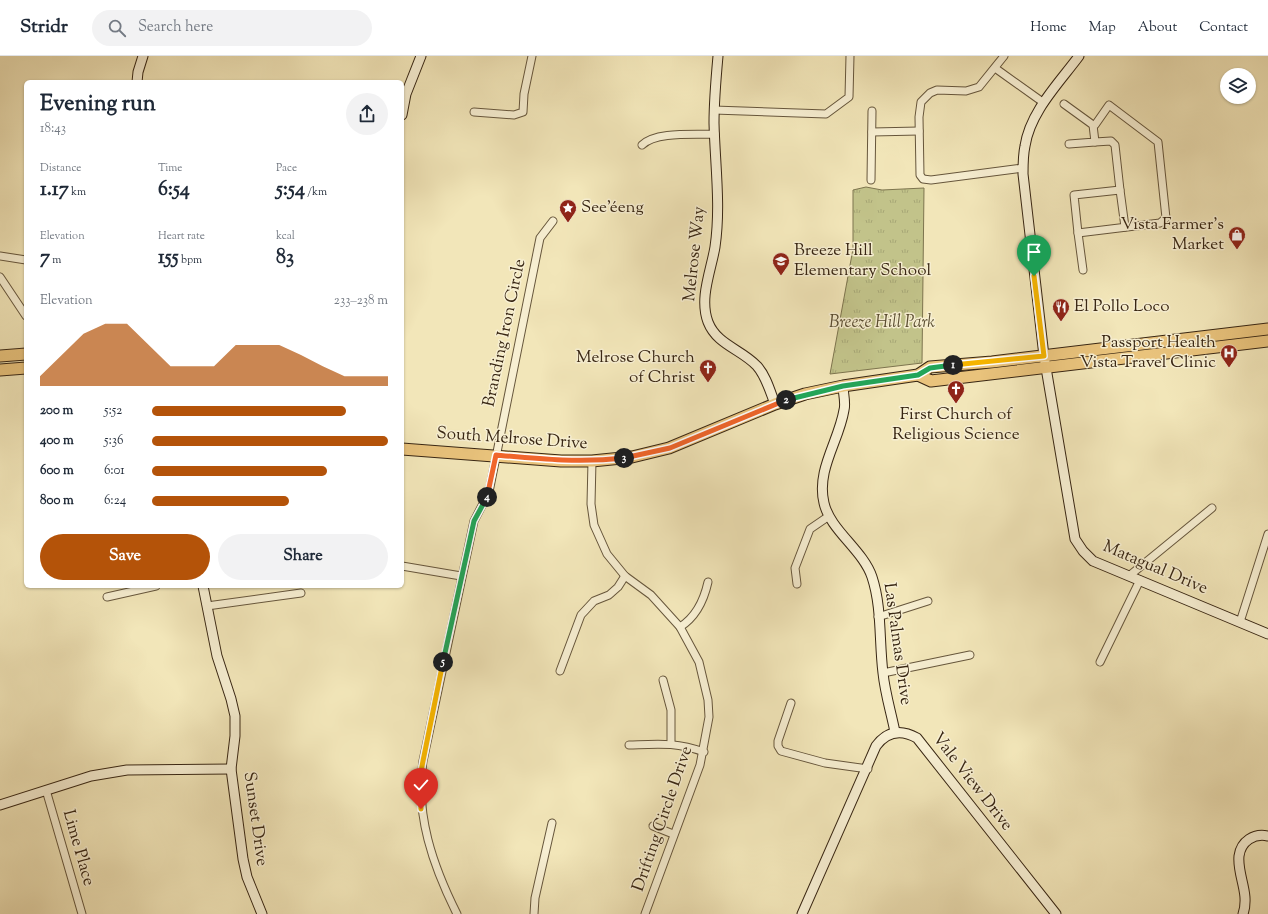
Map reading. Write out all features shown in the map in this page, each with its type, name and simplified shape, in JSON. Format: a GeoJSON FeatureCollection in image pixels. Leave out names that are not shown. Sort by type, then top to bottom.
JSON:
{"type":"FeatureCollection","features":[{"type":"Feature","properties":{"kind":"main road","name":"South Melrose Drive"},"geometry":{"type":"LineString","coordinates":[[1045,361],[1268,329]]}},
{"type":"Feature","properties":{"kind":"main road","name":"South Melrose Drive"},"geometry":{"type":"LineString","coordinates":[[404,449],[561,461],[592,461],[632,457],[669,448],[775,404],[805,394],[843,386],[918,375],[930,368],[1045,361],[1268,341]]}},
{"type":"Feature","properties":{"kind":"main road"},"geometry":{"type":"LineString","coordinates":[[0,356],[24,354]]}},
{"type":"Feature","properties":{"kind":"main road"},"geometry":{"type":"LineString","coordinates":[[0,370],[24,368]]}},
{"type":"Feature","properties":{"kind":"street"},"geometry":{"type":"LineString","coordinates":[[137,80],[143,56]]}},
{"type":"Feature","properties":{"kind":"street"},"geometry":{"type":"LineString","coordinates":[[404,104],[406,94],[421,56]]}},
{"type":"Feature","properties":{"kind":"street"},"geometry":{"type":"LineString","coordinates":[[474,112],[519,115],[523,112],[524,94],[532,56]]}},
{"type":"Feature","properties":{"kind":"street","name":"Melrose Way"},"geometry":{"type":"LineString","coordinates":[[718,56],[714,110],[718,217],[715,247],[704,301],[705,313],[711,329],[718,339],[752,362],[763,374],[775,404]]}},
{"type":"Feature","properties":{"kind":"street"},"geometry":{"type":"LineString","coordinates":[[714,110],[826,114],[849,97],[850,56]]}},
{"type":"Feature","properties":{"kind":"street"},"geometry":{"type":"LineString","coordinates":[[1004,56],[978,88],[966,90],[937,90],[930,93],[921,102],[919,131],[920,175],[923,179],[932,180],[1023,168]]}},
{"type":"Feature","properties":{"kind":"street","name":"Matagual Drive"},"geometry":{"type":"LineString","coordinates":[[1079,56],[1044,103],[1033,121],[1025,146],[1023,168],[1045,361],[1076,539],[1083,551],[1093,561],[1268,634]]}},
{"type":"Feature","properties":{"kind":"street"},"geometry":{"type":"LineString","coordinates":[[995,68],[1044,103]]}},
{"type":"Feature","properties":{"kind":"street"},"geometry":{"type":"LineString","coordinates":[[1064,104],[1093,125],[1095,142]]}},
{"type":"Feature","properties":{"kind":"street"},"geometry":{"type":"LineString","coordinates":[[1078,234],[1160,223],[1166,218],[1158,142],[1109,105],[1095,125],[1093,125]]}},
{"type":"Feature","properties":{"kind":"street"},"geometry":{"type":"LineString","coordinates":[[871,180],[872,111]]}},
{"type":"Feature","properties":{"kind":"street"},"geometry":{"type":"LineString","coordinates":[[872,132],[919,131]]}},
{"type":"Feature","properties":{"kind":"street"},"geometry":{"type":"LineString","coordinates":[[642,144],[648,139],[661,136],[715,134]]}},
{"type":"Feature","properties":{"kind":"street"},"geometry":{"type":"LineString","coordinates":[[1069,144],[1111,141],[1115,145],[1125,227]]}},
{"type":"Feature","properties":{"kind":"street"},"geometry":{"type":"LineString","coordinates":[[1083,270],[1074,195],[1120,190]]}},
{"type":"Feature","properties":{"kind":"street","name":"Branding Iron Circle"},"geometry":{"type":"LineString","coordinates":[[457,914],[444,888],[431,853],[421,809],[420,777],[461,576],[474,521],[489,492],[540,238],[553,221]]}},
{"type":"Feature","properties":{"kind":"street"},"geometry":{"type":"LineString","coordinates":[[0,256],[24,260]]}},
{"type":"Feature","properties":{"kind":"street"},"geometry":{"type":"LineString","coordinates":[[0,277],[24,313]]}},
{"type":"Feature","properties":{"kind":"street","name":"Las Palmas Drive"},"geometry":{"type":"LineString","coordinates":[[843,386],[845,409],[826,461],[822,489],[824,504],[829,516],[872,575],[876,593],[883,674],[895,732]]}},
{"type":"Feature","properties":{"kind":"street","name":"Drifting Circle Drive"},"geometry":{"type":"LineString","coordinates":[[592,461],[591,504],[594,525],[607,554],[624,576],[651,595],[680,627],[699,662],[706,686],[709,718],[704,752],[645,914]]}},
{"type":"Feature","properties":{"kind":"street"},"geometry":{"type":"LineString","coordinates":[[1129,576],[1212,508]]}},
{"type":"Feature","properties":{"kind":"street"},"geometry":{"type":"LineString","coordinates":[[796,584],[795,568],[810,529],[829,516]]}},
{"type":"Feature","properties":{"kind":"street"},"geometry":{"type":"LineString","coordinates":[[1240,622],[1268,534]]}},
{"type":"Feature","properties":{"kind":"street"},"geometry":{"type":"LineString","coordinates":[[404,566],[461,576]]}},
{"type":"Feature","properties":{"kind":"street"},"geometry":{"type":"LineString","coordinates":[[560,671],[581,615],[594,601],[609,595],[618,587],[624,576]]}},
{"type":"Feature","properties":{"kind":"street"},"geometry":{"type":"LineString","coordinates":[[1100,662],[1140,580]]}},
{"type":"Feature","properties":{"kind":"street"},"geometry":{"type":"LineString","coordinates":[[680,627],[687,623],[700,607],[708,582]]}},
{"type":"Feature","properties":{"kind":"street"},"geometry":{"type":"LineString","coordinates":[[107,598],[148,588]]}},
{"type":"Feature","properties":{"kind":"street","name":"Sunset Drive"},"geometry":{"type":"LineString","coordinates":[[202,588],[217,656],[230,694],[235,716],[235,736],[231,769],[243,859],[247,876],[262,914]]}},
{"type":"Feature","properties":{"kind":"street"},"geometry":{"type":"LineString","coordinates":[[207,606],[301,593]]}},
{"type":"Feature","properties":{"kind":"street"},"geometry":{"type":"LineString","coordinates":[[878,616],[928,601]]}},
{"type":"Feature","properties":{"kind":"street"},"geometry":{"type":"LineString","coordinates":[[883,674],[970,655]]}},
{"type":"Feature","properties":{"kind":"street"},"geometry":{"type":"LineString","coordinates":[[663,680],[671,710],[671,743]]}},
{"type":"Feature","properties":{"kind":"street"},"geometry":{"type":"LineString","coordinates":[[790,703],[778,741],[778,746],[781,751],[825,763],[868,769]]}},
{"type":"Feature","properties":{"kind":"street"},"geometry":{"type":"LineString","coordinates":[[802,914],[868,769],[876,746],[880,740],[895,732]]}},
{"type":"Feature","properties":{"kind":"street","name":"Vale View Drive"},"geometry":{"type":"LineString","coordinates":[[895,732],[908,733],[917,738],[1056,914]]}},
{"type":"Feature","properties":{"kind":"street"},"geometry":{"type":"LineString","coordinates":[[629,745],[671,743],[704,752]]}},
{"type":"Feature","properties":{"kind":"street"},"geometry":{"type":"LineString","coordinates":[[0,805],[91,776],[127,770],[231,769]]}},
{"type":"Feature","properties":{"kind":"street","name":"Lime Place"},"geometry":{"type":"LineString","coordinates":[[46,790],[82,914]]}},
{"type":"Feature","properties":{"kind":"street"},"geometry":{"type":"LineString","coordinates":[[534,914],[535,898],[552,823]]}},
{"type":"Feature","properties":{"kind":"street"},"geometry":{"type":"LineString","coordinates":[[653,826],[673,834]]}},
{"type":"Feature","properties":{"kind":"street"},"geometry":{"type":"LineString","coordinates":[[1243,914],[1245,906],[1239,858],[1241,848],[1247,840],[1255,836],[1268,836]]}},
{"type":"Feature","properties":{"kind":"green space","name":"Breeze Hill Park"},"geometry":{"type":"Polygon","coordinates":[[[866,187],[882,190],[924,188],[922,363],[830,374],[853,249],[853,190],[866,187]]]}},
{"type":"Feature","properties":{"kind":"place","name":"See'éeng"},"geometry":{"type":"Point","coordinates":[568,223]}},
{"type":"Feature","properties":{"kind":"place","name":"Vista Farmer's Market"},"geometry":{"type":"Point","coordinates":[1237,250]}},
{"type":"Feature","properties":{"kind":"place","name":"Breeze Hill Elementary School"},"geometry":{"type":"Point","coordinates":[781,276]}},
{"type":"Feature","properties":{"kind":"place","name":"El Pollo Loco"},"geometry":{"type":"Point","coordinates":[1061,322]}},
{"type":"Feature","properties":{"kind":"place","name":"Passport Health Vista Travel Clinic"},"geometry":{"type":"Point","coordinates":[1229,368]}},
{"type":"Feature","properties":{"kind":"place","name":"Melrose Church of Christ"},"geometry":{"type":"Point","coordinates":[708,383]}},
{"type":"Feature","properties":{"kind":"place","name":"First Church of Religious Science"},"geometry":{"type":"Point","coordinates":[956,404]}},
{"type":"Feature","properties":{"kind":"route"},"geometry":{"type":"LineString","coordinates":[[421,809],[420,777],[461,576],[474,521],[489,492],[496,455],[561,461],[592,461],[632,457],[670,448],[712,432],[775,404],[805,394],[843,386],[918,375],[930,368],[948,365],[1044,356],[1034,276]]}}]}
